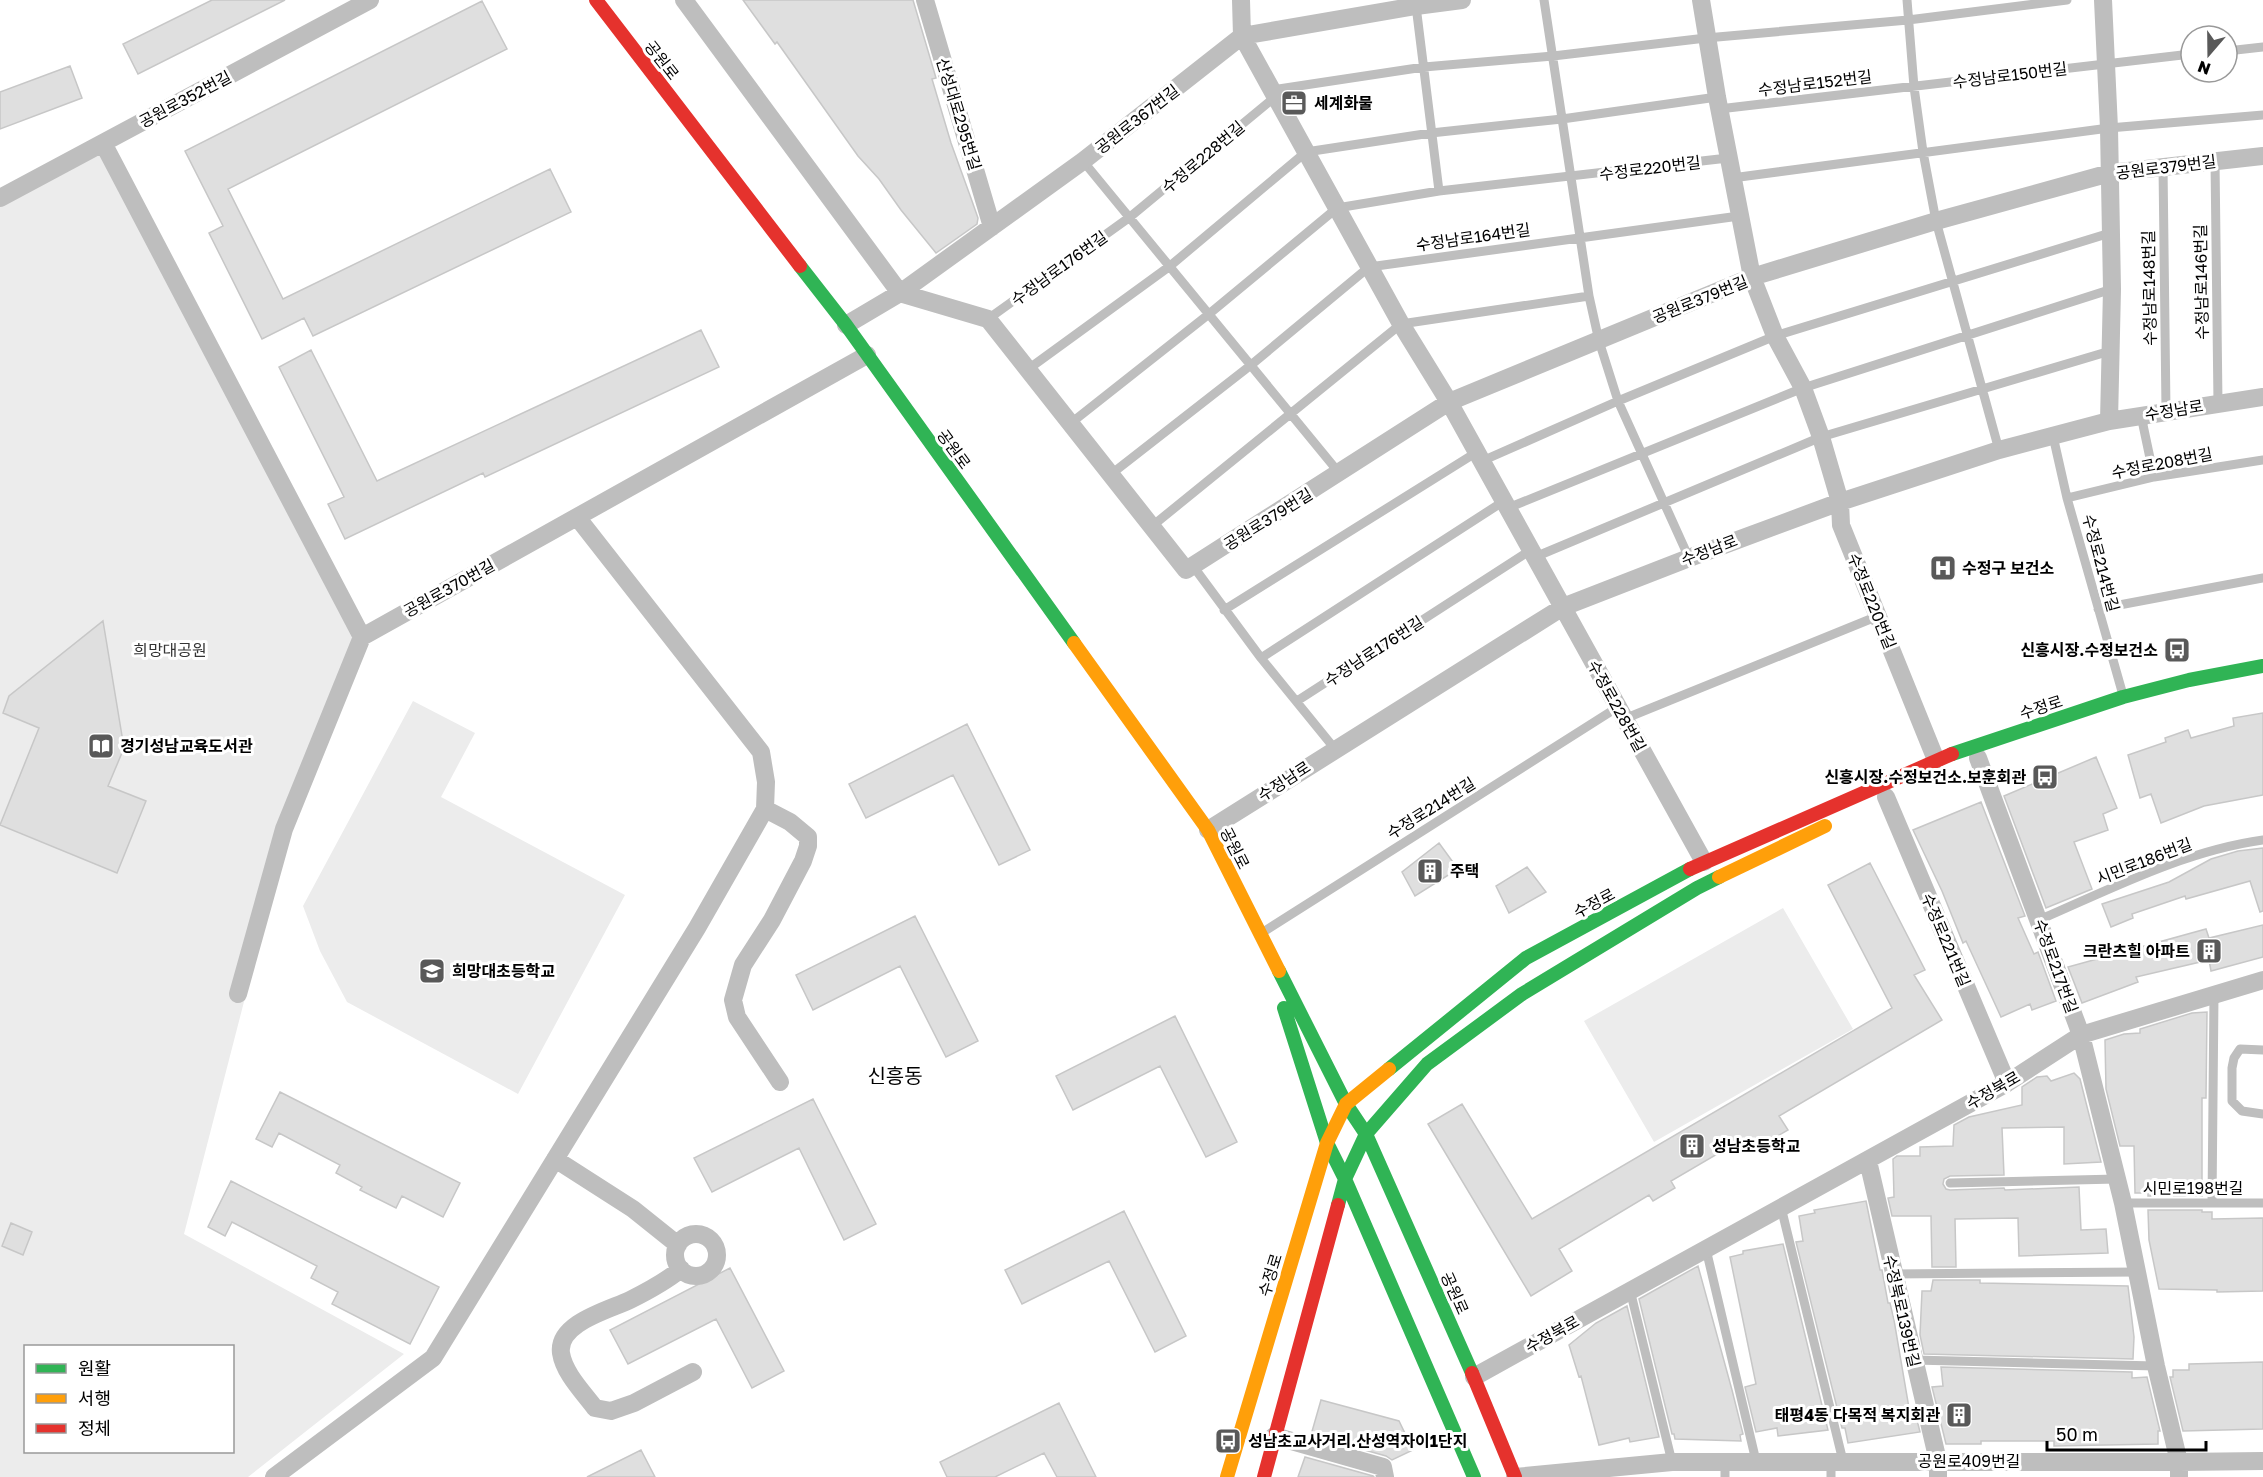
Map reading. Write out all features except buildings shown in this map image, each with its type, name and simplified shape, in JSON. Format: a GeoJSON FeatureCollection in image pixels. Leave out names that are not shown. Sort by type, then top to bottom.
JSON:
{"type":"FeatureCollection","features":[{"type":"Feature","properties":{"kind":"main road","name":"공원로"},"geometry":{"type":"LineString","coordinates":[[596,0],[846,325],[1208,830],[1346,1104],[1366,1134],[1474,1377],[1515,1477]]}},
{"type":"Feature","properties":{"kind":"main road","name":"수정로"},"geometry":{"type":"LineString","coordinates":[[1227,1477],[1327,1143],[1346,1104],[1526,958],[1704,862],[1936,760],[2123,697],[2263,666]]}},
{"type":"Feature","properties":{"kind":"main road","name":"수정로"},"geometry":{"type":"LineString","coordinates":[[1264,1477],[1346,1179],[1366,1134],[1428,1064],[1522,994],[1697,888],[1886,797],[1978,758],[2113,714],[2209,689],[2241,684]]}},
{"type":"Feature","properties":{"kind":"main road","name":"공원로"},"geometry":{"type":"LineString","coordinates":[[1260,934],[1327,1143],[1346,1179],[1474,1477]]}},
{"type":"Feature","properties":{"kind":"street","name":"공원로352번길"},"geometry":{"type":"LineString","coordinates":[[0,198],[370,0]]}},
{"type":"Feature","properties":{"kind":"street"},"geometry":{"type":"LineString","coordinates":[[684,0],[900,293],[988,319],[1151,526],[1189,568]]}},
{"type":"Feature","properties":{"kind":"street","name":"산성대로295번길"},"geometry":{"type":"LineString","coordinates":[[925,0],[992,227]]}},
{"type":"Feature","properties":{"kind":"street"},"geometry":{"type":"LineString","coordinates":[[1241,0],[1242,36]]}},
{"type":"Feature","properties":{"kind":"street","name":"공원로367번길"},"geometry":{"type":"LineString","coordinates":[[846,325],[900,293],[1083,161],[1242,36],[1462,0]]}},
{"type":"Feature","properties":{"kind":"street","name":"수정로220번길"},"geometry":{"type":"LineString","coordinates":[[1701,0],[1728,158],[1752,277],[1775,336],[1803,388],[1840,502],[1841,525],[1936,760]]}},
{"type":"Feature","properties":{"kind":"street"},"geometry":{"type":"LineString","coordinates":[[2103,0],[2109,128],[2112,289],[2109,421]]}},
{"type":"Feature","properties":{"kind":"street","name":"수정로228번길"},"geometry":{"type":"LineString","coordinates":[[1242,36],[1401,324],[1449,402],[1704,862]]}},
{"type":"Feature","properties":{"kind":"street"},"geometry":{"type":"LineString","coordinates":[[103,143],[362,637],[284,829],[238,994]]}},
{"type":"Feature","properties":{"kind":"street","name":"공원로379번길"},"geometry":{"type":"LineString","coordinates":[[1189,568],[1340,474],[1449,402],[1752,277],[2110,173],[2263,156]]}},
{"type":"Feature","properties":{"kind":"street","name":"공원로370번길"},"geometry":{"type":"LineString","coordinates":[[362,637],[867,355]]}},
{"type":"Feature","properties":{"kind":"street","name":"수정남로"},"geometry":{"type":"LineString","coordinates":[[1208,830],[1563,608],[1840,502],[1999,450],[2109,421],[2166,410],[2263,397]]}},
{"type":"Feature","properties":{"kind":"street"},"geometry":{"type":"LineString","coordinates":[[274,1477],[433,1358],[697,928],[765,809],[766,782],[761,752],[577,517]]}},
{"type":"Feature","properties":{"kind":"street","name":"수정로217번길"},"geometry":{"type":"LineString","coordinates":[[1978,758],[2081,1035],[2139,1272],[2156,1366],[2179,1470]]}},
{"type":"Feature","properties":{"kind":"street","name":"수정로221번길"},"geometry":{"type":"LineString","coordinates":[[1886,797],[2007,1083]]}},
{"type":"Feature","properties":{"kind":"street"},"geometry":{"type":"LineString","coordinates":[[765,809],[790,822],[808,837],[808,846],[803,861],[772,920],[743,964],[733,1000],[737,1017],[780,1082]]}},
{"type":"Feature","properties":{"kind":"street","name":"수정북로"},"geometry":{"type":"LineString","coordinates":[[1474,1377],[2007,1083],[2081,1035],[2263,980]]}},
{"type":"Feature","properties":{"kind":"street"},"geometry":{"type":"LineString","coordinates":[[555,1159],[633,1209],[678,1245]]}},
{"type":"Feature","properties":{"kind":"street","name":"수정북로139번길"},"geometry":{"type":"LineString","coordinates":[[1868,1161],[1938,1469]]}},
{"type":"Feature","properties":{"kind":"street"},"geometry":{"type":"LineString","coordinates":[[702,1235],[713,1243],[717,1256],[716,1263],[706,1273],[693,1275],[681,1269],[675,1258],[678,1245],[688,1236],[702,1235]]}},
{"type":"Feature","properties":{"kind":"street"},"geometry":{"type":"LineString","coordinates":[[681,1269],[665,1281],[574,1327],[565,1336],[561,1355],[565,1365],[595,1408],[610,1411],[634,1403],[693,1372]]}},
{"type":"Feature","properties":{"kind":"street"},"geometry":{"type":"LineString","coordinates":[[1274,1436],[1383,1467],[1385,1477]]}},
{"type":"Feature","properties":{"kind":"street","name":"공원로409번길"},"geometry":{"type":"LineString","coordinates":[[1515,1477],[1672,1462],[1725,1470],[1756,1461],[1938,1469],[2179,1470],[2263,1461]]}},
{"type":"Feature","properties":{"kind":"lane"},"geometry":{"type":"LineString","coordinates":[[1544,0],[1589,296],[1599,341],[1618,401],[1689,558]]}},
{"type":"Feature","properties":{"kind":"lane"},"geometry":{"type":"LineString","coordinates":[[1907,0],[1914,87],[1936,222],[1951,282],[1984,388],[1999,450]]}},
{"type":"Feature","properties":{"kind":"lane"},"geometry":{"type":"LineString","coordinates":[[1274,93],[1424,67],[1908,20],[2067,0]]}},
{"type":"Feature","properties":{"kind":"lane"},"geometry":{"type":"LineString","coordinates":[[1416,6],[1438,191]]}},
{"type":"Feature","properties":{"kind":"lane"},"geometry":{"type":"LineString","coordinates":[[2239,50],[2263,47]]}},
{"type":"Feature","properties":{"kind":"lane","name":"수정남로150번길"},"geometry":{"type":"LineString","coordinates":[[1914,87],[2179,55]]}},
{"type":"Feature","properties":{"kind":"lane","name":"수정남로152번길"},"geometry":{"type":"LineString","coordinates":[[1718,103],[1914,87]]}},
{"type":"Feature","properties":{"kind":"lane","name":"수정로228번길"},"geometry":{"type":"LineString","coordinates":[[1130,217],[1274,93]]}},
{"type":"Feature","properties":{"kind":"lane"},"geometry":{"type":"LineString","coordinates":[[1028,370],[1170,266],[1306,152],[1431,133],[1718,103]]}},
{"type":"Feature","properties":{"kind":"lane"},"geometry":{"type":"LineString","coordinates":[[1732,178],[2109,128],[2263,116]]}},
{"type":"Feature","properties":{"kind":"lane","name":"수정로220번길"},"geometry":{"type":"LineString","coordinates":[[1571,177],[1728,158]]}},
{"type":"Feature","properties":{"kind":"lane"},"geometry":{"type":"LineString","coordinates":[[1083,161],[1340,474]]}},
{"type":"Feature","properties":{"kind":"lane","name":"수정남로146번길"},"geometry":{"type":"LineString","coordinates":[[2215,161],[2218,403]]}},
{"type":"Feature","properties":{"kind":"lane","name":"수정남로148번길"},"geometry":{"type":"LineString","coordinates":[[2163,166],[2166,410]]}},
{"type":"Feature","properties":{"kind":"lane"},"geometry":{"type":"LineString","coordinates":[[1071,423],[1209,314],[1337,208],[1438,191],[1571,177]]}},
{"type":"Feature","properties":{"kind":"lane"},"geometry":{"type":"LineString","coordinates":[[1580,237],[1739,216]]}},
{"type":"Feature","properties":{"kind":"lane","name":"수정남로176번길"},"geometry":{"type":"LineString","coordinates":[[988,319],[1130,217]]}},
{"type":"Feature","properties":{"kind":"lane"},"geometry":{"type":"LineString","coordinates":[[1224,610],[1376,515],[1479,456],[1775,336],[2110,234]]}},
{"type":"Feature","properties":{"kind":"lane","name":"수정남로164번길"},"geometry":{"type":"LineString","coordinates":[[1369,267],[1580,237]]}},
{"type":"Feature","properties":{"kind":"lane"},"geometry":{"type":"LineString","coordinates":[[1110,475],[1251,365],[1369,267]]}},
{"type":"Feature","properties":{"kind":"lane"},"geometry":{"type":"LineString","coordinates":[[1261,658],[1404,566],[1506,505],[1642,454],[1803,388],[2112,289]]}},
{"type":"Feature","properties":{"kind":"lane"},"geometry":{"type":"LineString","coordinates":[[1151,526],[1401,324],[1589,296]]}},
{"type":"Feature","properties":{"kind":"lane"},"geometry":{"type":"LineString","coordinates":[[1533,554],[1821,438],[2110,351]]}},
{"type":"Feature","properties":{"kind":"lane"},"geometry":{"type":"LineString","coordinates":[[2145,415],[2143,424],[2154,477]]}},
{"type":"Feature","properties":{"kind":"lane","name":"수정로214번길"},"geometry":{"type":"LineString","coordinates":[[2053,436],[2067,498],[2123,697]]}},
{"type":"Feature","properties":{"kind":"lane","name":"수정로208번길"},"geometry":{"type":"LineString","coordinates":[[2067,498],[2154,477],[2263,460]]}},
{"type":"Feature","properties":{"kind":"lane","name":"수정남로176번길"},"geometry":{"type":"LineString","coordinates":[[1297,700],[1450,602],[1533,554]]}},
{"type":"Feature","properties":{"kind":"lane"},"geometry":{"type":"LineString","coordinates":[[1189,568],[1335,749]]}},
{"type":"Feature","properties":{"kind":"lane"},"geometry":{"type":"LineString","coordinates":[[2098,609],[2263,578]]}},
{"type":"Feature","properties":{"kind":"lane","name":"수정로214번길"},"geometry":{"type":"LineString","coordinates":[[1260,934],[1621,713],[1878,616]]}},
{"type":"Feature","properties":{"kind":"lane","name":"시민로186번길"},"geometry":{"type":"LineString","coordinates":[[2039,920],[2166,866],[2229,844],[2263,840]]}},
{"type":"Feature","properties":{"kind":"lane"},"geometry":{"type":"LineString","coordinates":[[2212,1203],[2214,994]]}},
{"type":"Feature","properties":{"kind":"lane"},"geometry":{"type":"LineString","coordinates":[[2263,1050],[2240,1050],[2234,1058],[2232,1101],[2242,1111],[2263,1114]]}},
{"type":"Feature","properties":{"kind":"lane"},"geometry":{"type":"LineString","coordinates":[[1950,1183],[2117,1179]]}},
{"type":"Feature","properties":{"kind":"lane","name":"시민로198번길"},"geometry":{"type":"LineString","coordinates":[[2123,1203],[2263,1203]]}},
{"type":"Feature","properties":{"kind":"lane"},"geometry":{"type":"LineString","coordinates":[[1781,1207],[1835,1466]]}},
{"type":"Feature","properties":{"kind":"lane"},"geometry":{"type":"LineString","coordinates":[[1706,1249],[1756,1461]]}},
{"type":"Feature","properties":{"kind":"lane"},"geometry":{"type":"LineString","coordinates":[[1893,1274],[2139,1272]]}},
{"type":"Feature","properties":{"kind":"lane"},"geometry":{"type":"LineString","coordinates":[[1630,1290],[1672,1462]]}},
{"type":"Feature","properties":{"kind":"lane"},"geometry":{"type":"LineString","coordinates":[[1914,1360],[2156,1366]]}},
{"type":"Feature","properties":{"kind":"green space","name":"희망대공원"},"geometry":{"type":"Polygon","coordinates":[[[101,151],[356,632],[285,843],[184,1234],[404,1354],[248,1477],[0,1477],[0,204],[101,151]]]}},
{"type":"Feature","properties":{"kind":"green space"},"geometry":{"type":"Polygon","coordinates":[[[413,701],[475,733],[441,797],[625,895],[518,1094],[347,1002],[320,951],[303,906],[413,701]]]}},
{"type":"Feature","properties":{"kind":"green space"},"geometry":{"type":"Polygon","coordinates":[[[1783,908],[1853,1029],[1654,1142],[1584,1021],[1783,908]]]}},
{"type":"Feature","properties":{"kind":"traffic: fast"},"geometry":{"type":"LineString","coordinates":[[800,266],[846,325],[1074,643]]}},
{"type":"Feature","properties":{"kind":"traffic: fast"},"geometry":{"type":"LineString","coordinates":[[1952,754],[2123,697],[2189,680],[2263,666]]}},
{"type":"Feature","properties":{"kind":"traffic: fast"},"geometry":{"type":"LineString","coordinates":[[1389,1069],[1526,958],[1690,869]]}},
{"type":"Feature","properties":{"kind":"traffic: fast"},"geometry":{"type":"LineString","coordinates":[[1338,1205],[1345,1179],[1366,1134],[1427,1064],[1522,994],[1719,877]]}},
{"type":"Feature","properties":{"kind":"traffic: fast"},"geometry":{"type":"LineString","coordinates":[[1279,971],[1346,1104],[1366,1134],[1472,1373]]}},
{"type":"Feature","properties":{"kind":"traffic: fast"},"geometry":{"type":"LineString","coordinates":[[1284,1008],[1327,1143],[1345,1179],[1474,1477]]}},
{"type":"Feature","properties":{"kind":"traffic: slow"},"geometry":{"type":"LineString","coordinates":[[1074,643],[1208,830],[1279,971]]}},
{"type":"Feature","properties":{"kind":"traffic: slow"},"geometry":{"type":"LineString","coordinates":[[1719,877],[1825,826]]}},
{"type":"Feature","properties":{"kind":"traffic: slow"},"geometry":{"type":"LineString","coordinates":[[1227,1477],[1327,1143],[1346,1104],[1389,1069]]}},
{"type":"Feature","properties":{"kind":"traffic: jam"},"geometry":{"type":"LineString","coordinates":[[596,0],[800,266]]}},
{"type":"Feature","properties":{"kind":"traffic: jam"},"geometry":{"type":"LineString","coordinates":[[1690,869],[1952,754]]}},
{"type":"Feature","properties":{"kind":"traffic: jam"},"geometry":{"type":"LineString","coordinates":[[1264,1477],[1338,1205]]}},
{"type":"Feature","properties":{"kind":"traffic: jam"},"geometry":{"type":"LineString","coordinates":[[1472,1373],[1515,1477]]}},
{"type":"Feature","properties":{"kind":"place","name":"세계화물"},"geometry":{"type":"Point","coordinates":[1294,103]}},
{"type":"Feature","properties":{"kind":"place","name":"수정구 보건소"},"geometry":{"type":"Point","coordinates":[1943,568]}},
{"type":"Feature","properties":{"kind":"place","name":"신흥시장.수정보건소"},"geometry":{"type":"Point","coordinates":[2177,650]}},
{"type":"Feature","properties":{"kind":"place","name":"경기성남교육도서관"},"geometry":{"type":"Point","coordinates":[101,746]}},
{"type":"Feature","properties":{"kind":"place","name":"신흥시장.수정보건소.보훈회관"},"geometry":{"type":"Point","coordinates":[2045,777]}},
{"type":"Feature","properties":{"kind":"place","name":"주택"},"geometry":{"type":"Point","coordinates":[1430,871]}},
{"type":"Feature","properties":{"kind":"place","name":"크란츠힐 아파트"},"geometry":{"type":"Point","coordinates":[2209,951]}},
{"type":"Feature","properties":{"kind":"place","name":"희망대초등학교"},"geometry":{"type":"Point","coordinates":[432,971]}},
{"type":"Feature","properties":{"kind":"place","name":"성남초등학교"},"geometry":{"type":"Point","coordinates":[1692,1146]}},
{"type":"Feature","properties":{"kind":"place","name":"태평4동 다목적 복지회관"},"geometry":{"type":"Point","coordinates":[1959,1415]}},
{"type":"Feature","properties":{"kind":"place","name":"성남초교사거리.산성역자이1단지"},"geometry":{"type":"Point","coordinates":[1228,1441]}},
{"type":"Feature","properties":{"kind":"district","name":"신흥동"},"geometry":{"type":"Point","coordinates":[895,1076]}}]}
